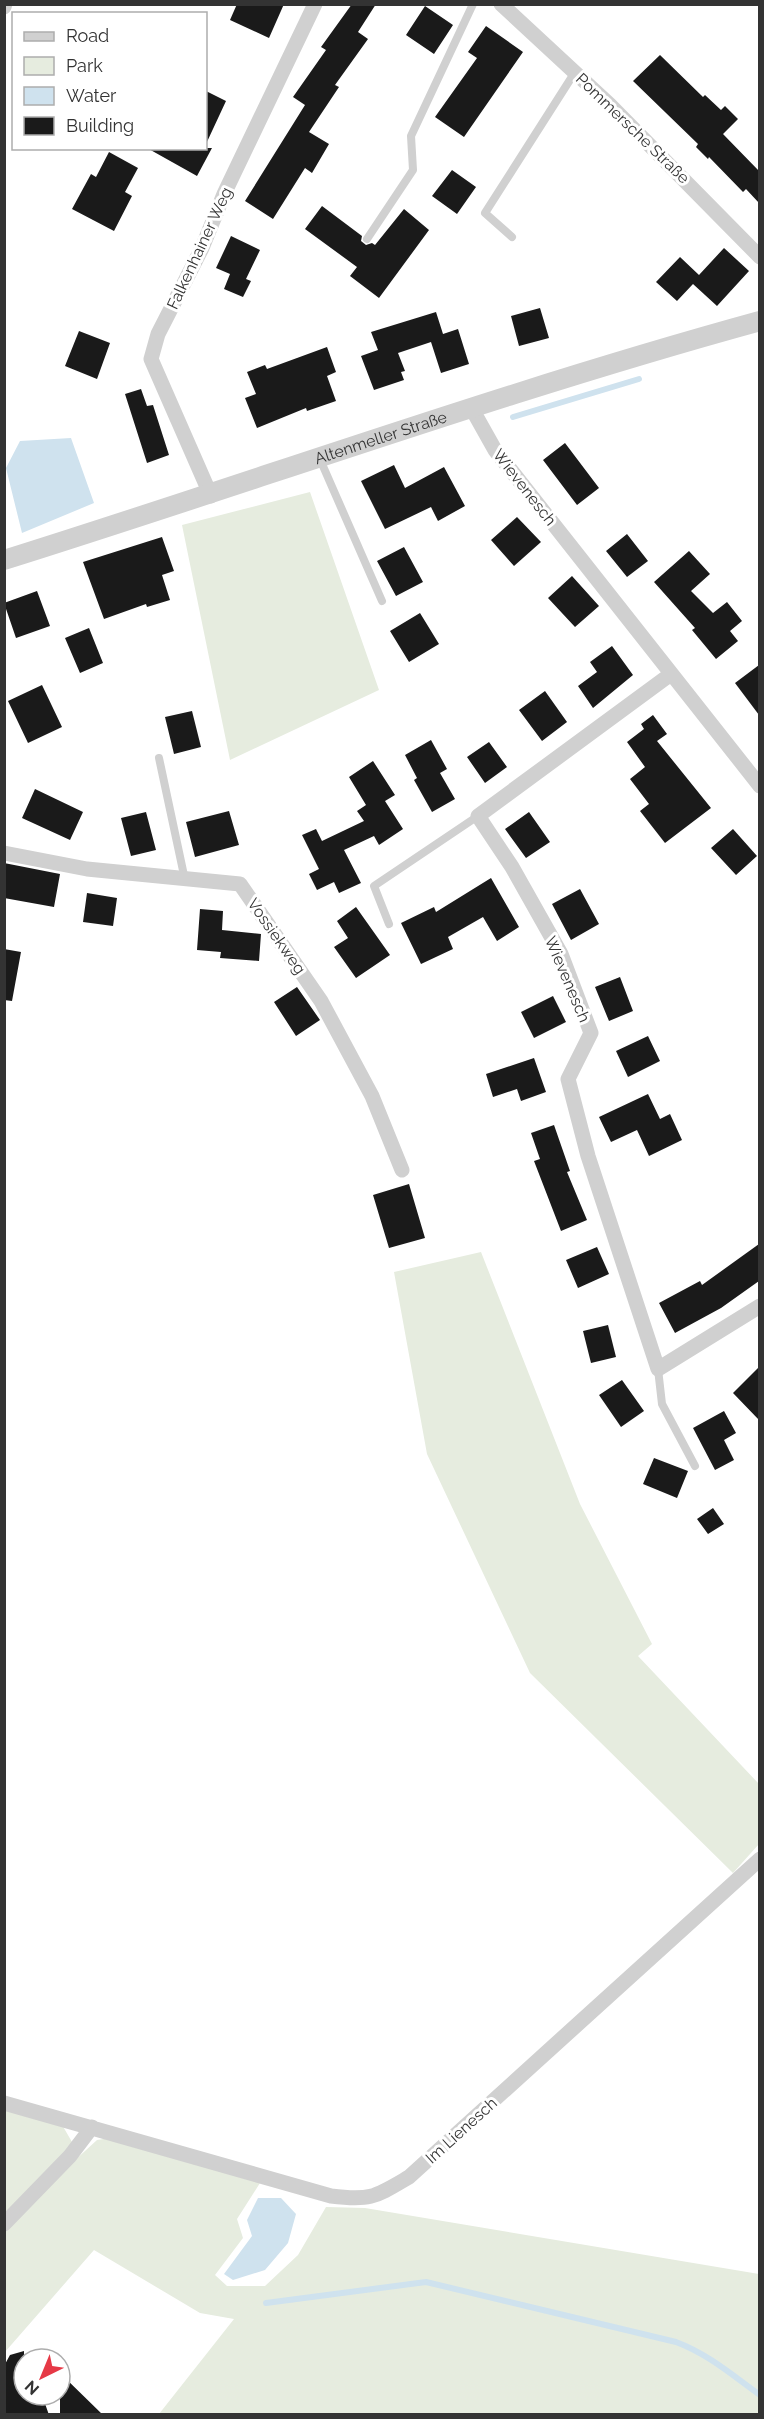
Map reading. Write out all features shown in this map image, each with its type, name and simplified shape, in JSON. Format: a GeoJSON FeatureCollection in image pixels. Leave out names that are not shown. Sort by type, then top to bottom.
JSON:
{"type":"FeatureCollection","features":[{"type":"Feature","properties":{"kind":"street","name":"Falkenhainer Weg"},"geometry":{"type":"LineString","coordinates":[[211,496],[152,359],[158,334],[202,248],[224,194],[315,4]]}},
{"type":"Feature","properties":{"kind":"street","name":"Pommersche Straße"},"geometry":{"type":"LineString","coordinates":[[501,4],[674,167],[759,257]]}},
{"type":"Feature","properties":{"kind":"street","name":"Altenmeller Straße"},"geometry":{"type":"LineString","coordinates":[[4,560],[211,496],[319,457],[759,321]]}},
{"type":"Feature","properties":{"kind":"street","name":"Wievenesch"},"geometry":{"type":"LineString","coordinates":[[472,409],[495,450],[759,786]]}},
{"type":"Feature","properties":{"kind":"street"},"geometry":{"type":"LineString","coordinates":[[478,816],[671,674]]}},
{"type":"Feature","properties":{"kind":"street","name":"Wievenesch"},"geometry":{"type":"LineString","coordinates":[[478,816],[512,867],[561,954],[591,1033],[568,1079],[588,1156],[657,1369]]}},
{"type":"Feature","properties":{"kind":"street","name":"Vossiekweg"},"geometry":{"type":"LineString","coordinates":[[4,853],[87,869],[240,884],[321,1001],[372,1096],[402,1170]]}},
{"type":"Feature","properties":{"kind":"street"},"geometry":{"type":"LineString","coordinates":[[657,1369],[759,1306]]}},
{"type":"Feature","properties":{"kind":"street","name":"Im Lienesch"},"geometry":{"type":"LineString","coordinates":[[4,2103],[331,2196],[361,2199],[381,2194],[409,2177],[759,1859]]}},
{"type":"Feature","properties":{"kind":"street"},"geometry":{"type":"LineString","coordinates":[[4,2224],[70,2156],[92,2127]]}},
{"type":"Feature","properties":{"kind":"lane"},"geometry":{"type":"LineString","coordinates":[[367,239],[413,170],[411,136],[473,4]]}},
{"type":"Feature","properties":{"kind":"lane"},"geometry":{"type":"LineString","coordinates":[[512,237],[485,213],[575,72]]}},
{"type":"Feature","properties":{"kind":"lane"},"geometry":{"type":"LineString","coordinates":[[319,457],[382,601]]}},
{"type":"Feature","properties":{"kind":"lane"},"geometry":{"type":"LineString","coordinates":[[159,758],[185,880]]}},
{"type":"Feature","properties":{"kind":"lane"},"geometry":{"type":"LineString","coordinates":[[388,924],[374,886],[478,816]]}},
{"type":"Feature","properties":{"kind":"lane"},"geometry":{"type":"LineString","coordinates":[[657,1369],[662,1404],[695,1467]]}},
{"type":"Feature","properties":{"kind":"green space"},"geometry":{"type":"Polygon","coordinates":[[[310,492],[379,690],[230,760],[182,525],[310,492]]]}},
{"type":"Feature","properties":{"kind":"green space"},"geometry":{"type":"Polygon","coordinates":[[[481,1252],[580,1504],[652,1644],[638,1656],[759,1784],[759,1844],[733,1873],[530,1673],[427,1454],[394,1272],[481,1252]]]}},
{"type":"Feature","properties":{"kind":"green space"},"geometry":{"type":"Polygon","coordinates":[[[5,2107],[61,2123],[72,2142],[73,2162],[97,2140],[110,2138],[260,2183],[237,2219],[243,2238],[215,2275],[227,2286],[265,2286],[298,2255],[326,2207],[365,2208],[759,2274],[759,2414],[159,2414],[234,2319],[200,2313],[94,2250],[5,2352],[5,2107]]]}},
{"type":"Feature","properties":{"kind":"water"},"geometry":{"type":"Polygon","coordinates":[[[71,438],[94,503],[22,533],[6,468],[20,441],[71,438]]]}},
{"type":"Feature","properties":{"kind":"water"},"geometry":{"type":"Polygon","coordinates":[[[258,2198],[281,2198],[296,2214],[288,2243],[265,2270],[233,2280],[224,2274],[252,2236],[247,2220],[258,2198]]]}},
{"type":"Feature","properties":{"kind":"building"},"geometry":{"type":"Polygon","coordinates":[[[237,4],[284,4],[269,38],[230,20],[237,4]]]}},
{"type":"Feature","properties":{"kind":"building"},"geometry":{"type":"Polygon","coordinates":[[[352,4],[376,4],[358,32],[368,39],[335,85],[339,87],[309,132],[329,144],[312,173],[305,168],[273,219],[245,201],[305,105],[293,97],[326,50],[321,47],[352,4]]]}},
{"type":"Feature","properties":{"kind":"building"},"geometry":{"type":"Polygon","coordinates":[[[425,6],[453,25],[434,54],[406,35],[425,6]]]}},
{"type":"Feature","properties":{"kind":"building"},"geometry":{"type":"Polygon","coordinates":[[[486,26],[523,52],[464,137],[435,117],[477,58],[468,52],[486,26]]]}},
{"type":"Feature","properties":{"kind":"building"},"geometry":{"type":"Polygon","coordinates":[[[660,55],[703,97],[705,95],[721,110],[725,106],[738,119],[723,134],[759,171],[759,203],[746,189],[743,192],[709,157],[708,159],[696,147],[698,144],[633,81],[660,55]]]}},
{"type":"Feature","properties":{"kind":"building"},"geometry":{"type":"Polygon","coordinates":[[[207,92],[226,101],[207,142],[207,92]]]}},
{"type":"Feature","properties":{"kind":"building"},"geometry":{"type":"Polygon","coordinates":[[[207,148],[212,148],[197,176],[151,150],[207,150],[207,148]]]}},
{"type":"Feature","properties":{"kind":"building"},"geometry":{"type":"Polygon","coordinates":[[[109,152],[138,168],[125,192],[132,196],[114,231],[72,209],[91,174],[96,177],[109,152]]]}},
{"type":"Feature","properties":{"kind":"building"},"geometry":{"type":"Polygon","coordinates":[[[452,170],[476,187],[457,214],[432,196],[452,170]]]}},
{"type":"Feature","properties":{"kind":"building"},"geometry":{"type":"Polygon","coordinates":[[[322,206],[362,236],[361,241],[366,245],[372,243],[375,245],[404,209],[429,230],[379,298],[350,276],[357,267],[305,229],[322,206]]]}},
{"type":"Feature","properties":{"kind":"building"},"geometry":{"type":"Polygon","coordinates":[[[231,236],[260,250],[246,279],[251,281],[243,297],[224,289],[230,274],[216,268],[231,236]]]}},
{"type":"Feature","properties":{"kind":"building"},"geometry":{"type":"Polygon","coordinates":[[[724,248],[749,271],[717,306],[693,284],[677,301],[656,282],[680,257],[699,275],[724,248]]]}},
{"type":"Feature","properties":{"kind":"building"},"geometry":{"type":"Polygon","coordinates":[[[540,308],[549,338],[519,346],[511,316],[540,308]]]}},
{"type":"Feature","properties":{"kind":"building"},"geometry":{"type":"Polygon","coordinates":[[[436,312],[443,334],[458,329],[469,364],[441,373],[431,342],[398,353],[405,371],[401,372],[404,380],[374,390],[361,356],[378,350],[371,332],[436,312]]]}},
{"type":"Feature","properties":{"kind":"building"},"geometry":{"type":"Polygon","coordinates":[[[79,331],[110,343],[97,379],[65,366],[79,331]]]}},
{"type":"Feature","properties":{"kind":"building"},"geometry":{"type":"Polygon","coordinates":[[[327,347],[336,372],[327,376],[336,401],[307,411],[306,408],[257,428],[245,398],[256,394],[247,372],[265,365],[267,369],[327,347]]]}},
{"type":"Feature","properties":{"kind":"building"},"geometry":{"type":"Polygon","coordinates":[[[141,389],[147,406],[153,405],[169,455],[147,463],[125,394],[141,389]]]}},
{"type":"Feature","properties":{"kind":"building"},"geometry":{"type":"Polygon","coordinates":[[[565,443],[599,488],[577,505],[543,460],[565,443]]]}},
{"type":"Feature","properties":{"kind":"building"},"geometry":{"type":"Polygon","coordinates":[[[394,465],[405,488],[444,467],[465,506],[438,521],[431,507],[385,529],[361,481],[394,465]]]}},
{"type":"Feature","properties":{"kind":"building"},"geometry":{"type":"Polygon","coordinates":[[[517,517],[541,542],[514,566],[491,540],[517,517]]]}},
{"type":"Feature","properties":{"kind":"building"},"geometry":{"type":"Polygon","coordinates":[[[627,534],[648,561],[627,577],[606,551],[627,534]]]}},
{"type":"Feature","properties":{"kind":"building"},"geometry":{"type":"Polygon","coordinates":[[[162,537],[174,571],[162,575],[170,600],[147,607],[146,604],[104,619],[83,562],[162,537]]]}},
{"type":"Feature","properties":{"kind":"building"},"geometry":{"type":"Polygon","coordinates":[[[404,547],[423,582],[396,596],[377,561],[404,547]]]}},
{"type":"Feature","properties":{"kind":"building"},"geometry":{"type":"Polygon","coordinates":[[[689,551],[710,574],[691,591],[713,613],[727,602],[742,621],[730,631],[738,641],[716,659],[692,630],[695,628],[654,582],[689,551]]]}},
{"type":"Feature","properties":{"kind":"building"},"geometry":{"type":"Polygon","coordinates":[[[572,576],[599,606],[575,627],[548,598],[572,576]]]}},
{"type":"Feature","properties":{"kind":"building"},"geometry":{"type":"Polygon","coordinates":[[[37,591],[50,626],[16,638],[4,603],[37,591]]]}},
{"type":"Feature","properties":{"kind":"building"},"geometry":{"type":"Polygon","coordinates":[[[420,613],[439,644],[409,662],[390,631],[420,613]]]}},
{"type":"Feature","properties":{"kind":"building"},"geometry":{"type":"Polygon","coordinates":[[[89,628],[103,663],[80,673],[65,638],[89,628]]]}},
{"type":"Feature","properties":{"kind":"building"},"geometry":{"type":"Polygon","coordinates":[[[612,646],[633,675],[593,708],[578,686],[597,672],[590,662],[612,646]]]}},
{"type":"Feature","properties":{"kind":"building"},"geometry":{"type":"Polygon","coordinates":[[[759,665],[759,715],[735,683],[759,665]]]}},
{"type":"Feature","properties":{"kind":"building"},"geometry":{"type":"Polygon","coordinates":[[[42,685],[62,727],[28,743],[8,701],[42,685]]]}},
{"type":"Feature","properties":{"kind":"building"},"geometry":{"type":"Polygon","coordinates":[[[545,691],[567,722],[542,741],[519,710],[545,691]]]}},
{"type":"Feature","properties":{"kind":"building"},"geometry":{"type":"Polygon","coordinates":[[[192,711],[201,747],[174,754],[165,717],[192,711]]]}},
{"type":"Feature","properties":{"kind":"building"},"geometry":{"type":"Polygon","coordinates":[[[653,715],[667,734],[657,741],[711,808],[665,843],[640,811],[649,804],[630,779],[645,767],[627,742],[644,729],[641,724],[653,715]]]}},
{"type":"Feature","properties":{"kind":"building"},"geometry":{"type":"Polygon","coordinates":[[[431,740],[447,769],[440,773],[455,799],[432,812],[414,780],[417,778],[405,755],[431,740]]]}},
{"type":"Feature","properties":{"kind":"building"},"geometry":{"type":"Polygon","coordinates":[[[489,742],[507,767],[485,783],[467,757],[489,742]]]}},
{"type":"Feature","properties":{"kind":"building"},"geometry":{"type":"Polygon","coordinates":[[[373,761],[395,795],[385,801],[403,829],[379,845],[374,836],[344,850],[361,883],[339,893],[334,882],[317,890],[309,874],[319,869],[302,835],[316,829],[322,841],[364,821],[357,811],[366,805],[349,777],[373,761]]]}},
{"type":"Feature","properties":{"kind":"building"},"geometry":{"type":"Polygon","coordinates":[[[35,789],[83,812],[70,840],[22,818],[35,789]]]}},
{"type":"Feature","properties":{"kind":"building"},"geometry":{"type":"Polygon","coordinates":[[[229,811],[239,845],[195,857],[186,822],[229,811]]]}},
{"type":"Feature","properties":{"kind":"building"},"geometry":{"type":"Polygon","coordinates":[[[146,812],[156,850],[131,856],[121,818],[146,812]]]}},
{"type":"Feature","properties":{"kind":"building"},"geometry":{"type":"Polygon","coordinates":[[[529,812],[550,842],[526,858],[505,829],[529,812]]]}},
{"type":"Feature","properties":{"kind":"building"},"geometry":{"type":"Polygon","coordinates":[[[733,829],[757,856],[736,875],[711,848],[733,829]]]}},
{"type":"Feature","properties":{"kind":"building"},"geometry":{"type":"Polygon","coordinates":[[[4,863],[60,874],[54,907],[4,898],[4,863]]]}},
{"type":"Feature","properties":{"kind":"building"},"geometry":{"type":"Polygon","coordinates":[[[491,878],[519,927],[497,941],[483,917],[448,937],[453,949],[421,964],[401,923],[434,907],[436,912],[491,878]]]}},
{"type":"Feature","properties":{"kind":"building"},"geometry":{"type":"Polygon","coordinates":[[[580,889],[599,924],[571,940],[552,904],[580,889]]]}},
{"type":"Feature","properties":{"kind":"building"},"geometry":{"type":"Polygon","coordinates":[[[87,893],[117,898],[113,926],[83,922],[87,893]]]}},
{"type":"Feature","properties":{"kind":"building"},"geometry":{"type":"Polygon","coordinates":[[[356,907],[390,955],[356,978],[334,947],[348,938],[337,921],[356,907]]]}},
{"type":"Feature","properties":{"kind":"building"},"geometry":{"type":"Polygon","coordinates":[[[200,909],[223,911],[222,930],[261,934],[259,961],[220,958],[221,952],[197,950],[200,909]]]}},
{"type":"Feature","properties":{"kind":"building"},"geometry":{"type":"Polygon","coordinates":[[[4,949],[21,952],[12,1001],[4,1000],[4,949]]]}},
{"type":"Feature","properties":{"kind":"building"},"geometry":{"type":"Polygon","coordinates":[[[620,977],[633,1011],[609,1021],[595,987],[620,977]]]}},
{"type":"Feature","properties":{"kind":"building"},"geometry":{"type":"Polygon","coordinates":[[[297,987],[320,1020],[296,1036],[274,1002],[297,987]]]}},
{"type":"Feature","properties":{"kind":"building"},"geometry":{"type":"Polygon","coordinates":[[[553,996],[566,1022],[534,1038],[521,1012],[553,996]]]}},
{"type":"Feature","properties":{"kind":"building"},"geometry":{"type":"Polygon","coordinates":[[[648,1036],[660,1061],[628,1077],[616,1051],[648,1036]]]}},
{"type":"Feature","properties":{"kind":"building"},"geometry":{"type":"Polygon","coordinates":[[[534,1058],[546,1092],[521,1101],[517,1089],[493,1097],[486,1074],[534,1058]]]}},
{"type":"Feature","properties":{"kind":"building"},"geometry":{"type":"Polygon","coordinates":[[[648,1094],[660,1119],[670,1114],[682,1140],[649,1156],[637,1130],[611,1142],[599,1117],[648,1094]]]}},
{"type":"Feature","properties":{"kind":"building"},"geometry":{"type":"Polygon","coordinates":[[[554,1125],[570,1171],[567,1172],[587,1220],[561,1231],[534,1161],[540,1159],[531,1133],[554,1125]]]}},
{"type":"Feature","properties":{"kind":"building"},"geometry":{"type":"Polygon","coordinates":[[[409,1184],[425,1238],[389,1248],[373,1195],[409,1184]]]}},
{"type":"Feature","properties":{"kind":"building"},"geometry":{"type":"Polygon","coordinates":[[[759,1244],[759,1281],[721,1308],[675,1333],[659,1303],[700,1281],[702,1285],[759,1244]]]}},
{"type":"Feature","properties":{"kind":"building"},"geometry":{"type":"Polygon","coordinates":[[[597,1247],[609,1274],[578,1288],[566,1260],[597,1247]]]}},
{"type":"Feature","properties":{"kind":"building"},"geometry":{"type":"Polygon","coordinates":[[[608,1325],[616,1357],[591,1363],[583,1331],[608,1325]]]}},
{"type":"Feature","properties":{"kind":"building"},"geometry":{"type":"Polygon","coordinates":[[[759,1367],[759,1420],[733,1393],[759,1367]]]}},
{"type":"Feature","properties":{"kind":"building"},"geometry":{"type":"Polygon","coordinates":[[[622,1380],[644,1411],[621,1427],[599,1395],[622,1380]]]}},
{"type":"Feature","properties":{"kind":"building"},"geometry":{"type":"Polygon","coordinates":[[[724,1411],[736,1433],[724,1440],[734,1460],[715,1470],[693,1428],[724,1411]]]}},
{"type":"Feature","properties":{"kind":"building"},"geometry":{"type":"Polygon","coordinates":[[[654,1458],[688,1471],[677,1498],[643,1484],[654,1458]]]}},
{"type":"Feature","properties":{"kind":"building"},"geometry":{"type":"Polygon","coordinates":[[[713,1508],[724,1524],[708,1534],[697,1519],[713,1508]]]}},
{"type":"Feature","properties":{"kind":"building"},"geometry":{"type":"Polygon","coordinates":[[[12,2354],[12,2407],[46,2407],[49,2415],[4,2415],[4,2366],[12,2354]]]}},
{"type":"Feature","properties":{"kind":"building"},"geometry":{"type":"Polygon","coordinates":[[[72,2385],[103,2415],[60,2415],[60,2407],[72,2407],[72,2385]]]}},
{"type":"Feature","properties":{"kind":"waterway"},"geometry":{"type":"LineString","coordinates":[[513,417],[639,379]]}},
{"type":"Feature","properties":{"kind":"waterway"},"geometry":{"type":"LineString","coordinates":[[266,2303],[426,2282],[676,2342],[709,2359],[760,2395]]}}]}
